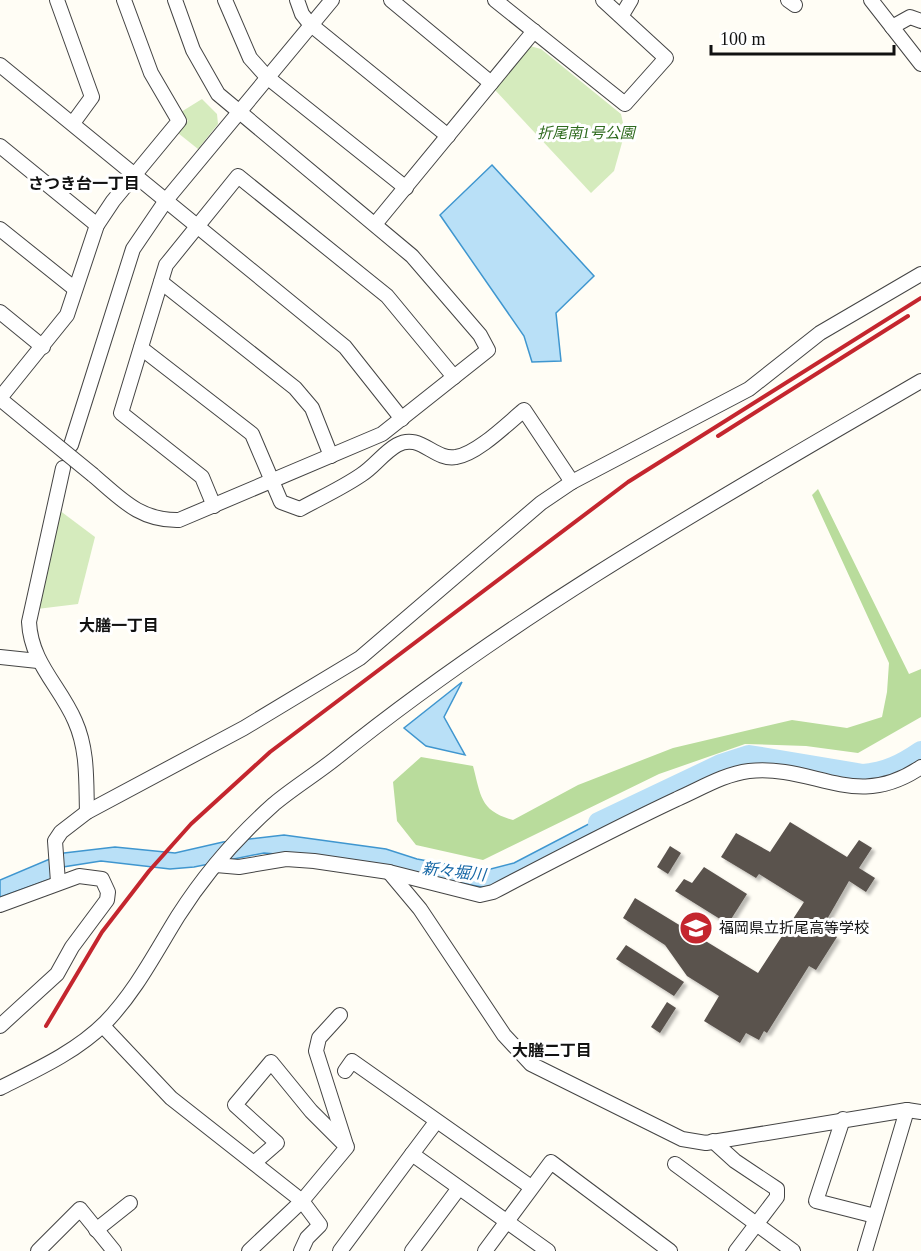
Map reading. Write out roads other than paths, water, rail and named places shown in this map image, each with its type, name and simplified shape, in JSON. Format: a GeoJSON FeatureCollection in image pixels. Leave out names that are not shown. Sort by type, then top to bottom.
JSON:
{"type":"FeatureCollection","features":[{"type":"Feature","properties":{"kind":"street"},"geometry":{"type":"LineString","coordinates":[[57,0],[92,97],[73,123]]}},
{"type":"Feature","properties":{"kind":"street"},"geometry":{"type":"LineString","coordinates":[[124,0],[151,74],[178,121],[97,225],[67,315],[0,398],[136,510],[159,520],[179,520],[382,434],[488,350],[480,335],[438,284],[376,223],[218,94],[205,75],[175,0]]}},
{"type":"Feature","properties":{"kind":"street"},"geometry":{"type":"LineString","coordinates":[[225,0],[250,58],[267,76],[406,188]]}},
{"type":"Feature","properties":{"kind":"street"},"geometry":{"type":"LineString","coordinates":[[297,0],[302,14],[310,24],[448,136]]}},
{"type":"Feature","properties":{"kind":"street"},"geometry":{"type":"LineString","coordinates":[[71,445],[133,249],[167,200],[332,0]]}},
{"type":"Feature","properties":{"kind":"street"},"geometry":{"type":"LineString","coordinates":[[391,0],[491,82]]}},
{"type":"Feature","properties":{"kind":"street"},"geometry":{"type":"LineString","coordinates":[[495,0],[625,104],[666,58],[622,15],[603,0]]}},
{"type":"Feature","properties":{"kind":"street"},"geometry":{"type":"LineString","coordinates":[[622,15],[631,0]]}},
{"type":"Feature","properties":{"kind":"street"},"geometry":{"type":"LineString","coordinates":[[871,0],[921,64]]}},
{"type":"Feature","properties":{"kind":"street"},"geometry":{"type":"LineString","coordinates":[[892,27],[910,17],[921,21]]}},
{"type":"Feature","properties":{"kind":"street"},"geometry":{"type":"LineString","coordinates":[[376,223],[534,31]]}},
{"type":"Feature","properties":{"kind":"street"},"geometry":{"type":"LineString","coordinates":[[0,65],[345,347],[402,419]]}},
{"type":"Feature","properties":{"kind":"street"},"geometry":{"type":"LineString","coordinates":[[0,146],[97,225]]}},
{"type":"Feature","properties":{"kind":"street"},"geometry":{"type":"LineString","coordinates":[[214,506],[202,477],[121,413],[166,265],[237,176],[387,296],[454,377]]}},
{"type":"Feature","properties":{"kind":"street"},"geometry":{"type":"LineString","coordinates":[[0,229],[75,289]]}},
{"type":"Feature","properties":{"kind":"street"},"geometry":{"type":"LineString","coordinates":[[58,878],[56,841],[61,832],[87,812],[244,728],[360,658],[541,503],[572,482],[749,389],[820,333],[921,274]]}},
{"type":"Feature","properties":{"kind":"street"},"geometry":{"type":"LineString","coordinates":[[161,282],[295,388],[312,408],[331,456]]}},
{"type":"Feature","properties":{"kind":"street"},"geometry":{"type":"LineString","coordinates":[[0,312],[43,347]]}},
{"type":"Feature","properties":{"kind":"street"},"geometry":{"type":"LineString","coordinates":[[141,348],[252,434],[282,502],[300,509],[362,475],[397,445],[411,441],[422,444],[441,457],[454,458],[467,455],[524,410],[572,482]]}},
{"type":"Feature","properties":{"kind":"street"},"geometry":{"type":"LineString","coordinates":[[1,1085],[58,1058],[103,1026],[147,971],[180,914],[216,865],[276,802],[309,780],[382,721],[540,608],[810,443],[921,381]]}},
{"type":"Feature","properties":{"kind":"street"},"geometry":{"type":"LineString","coordinates":[[63,468],[29,622],[30,638],[38,661],[75,720],[85,754],[87,812]]}},
{"type":"Feature","properties":{"kind":"street"},"geometry":{"type":"LineString","coordinates":[[0,657],[38,661]]}},
{"type":"Feature","properties":{"kind":"street"},"geometry":{"type":"LineString","coordinates":[[216,865],[239,867],[286,859],[389,872],[480,895],[494,892],[610,830],[725,777],[749,771],[789,773],[864,789],[885,784],[921,766]]}},
{"type":"Feature","properties":{"kind":"street"},"geometry":{"type":"LineString","coordinates":[[389,872],[420,909],[460,974],[504,1035],[531,1064],[682,1139],[706,1143],[843,1119],[914,1111],[875,1216],[865,1251]]}},
{"type":"Feature","properties":{"kind":"street"},"geometry":{"type":"LineString","coordinates":[[0,905],[58,878],[96,877],[106,884],[107,900],[72,947],[57,974],[0,1026]]}},
{"type":"Feature","properties":{"kind":"street"},"geometry":{"type":"LineString","coordinates":[[340,1015],[319,1038],[316,1051],[347,1147]]}},
{"type":"Feature","properties":{"kind":"street"},"geometry":{"type":"LineString","coordinates":[[103,1026],[171,1098],[302,1201],[320,1225],[307,1238],[301,1251]]}},
{"type":"Feature","properties":{"kind":"street"},"geometry":{"type":"LineString","coordinates":[[254,1163],[277,1143],[235,1105],[270,1062],[311,1111],[347,1147]]}},
{"type":"Feature","properties":{"kind":"street"},"geometry":{"type":"LineString","coordinates":[[345,1071],[352,1062],[531,1187]]}},
{"type":"Feature","properties":{"kind":"street"},"geometry":{"type":"LineString","coordinates":[[843,1119],[816,1201],[875,1216]]}},
{"type":"Feature","properties":{"kind":"street"},"geometry":{"type":"LineString","coordinates":[[340,1251],[436,1122]]}},
{"type":"Feature","properties":{"kind":"street"},"geometry":{"type":"LineString","coordinates":[[713,1142],[735,1161],[777,1189],[777,1197],[736,1251]]}},
{"type":"Feature","properties":{"kind":"street"},"geometry":{"type":"LineString","coordinates":[[249,1251],[302,1201],[347,1147]]}},
{"type":"Feature","properties":{"kind":"street"},"geometry":{"type":"LineString","coordinates":[[412,1154],[548,1251]]}},
{"type":"Feature","properties":{"kind":"street"},"geometry":{"type":"LineString","coordinates":[[485,1251],[551,1162],[670,1251]]}},
{"type":"Feature","properties":{"kind":"street"},"geometry":{"type":"LineString","coordinates":[[675,1164],[793,1251]]}},
{"type":"Feature","properties":{"kind":"street"},"geometry":{"type":"LineString","coordinates":[[412,1251],[459,1188]]}},
{"type":"Feature","properties":{"kind":"street"},"geometry":{"type":"LineString","coordinates":[[96,1230],[130,1203]]}},
{"type":"Feature","properties":{"kind":"street"},"geometry":{"type":"LineString","coordinates":[[38,1251],[80,1209],[114,1251]]}},
{"type":"Feature","properties":{"kind":"water"},"geometry":{"type":"Polygon","coordinates":[[[492,165],[594,276],[556,313],[561,361],[532,362],[524,336],[440,215],[492,165]]]}},
{"type":"Feature","properties":{"kind":"water"},"geometry":{"type":"Polygon","coordinates":[[[462,682],[444,717],[465,755],[426,746],[404,728],[462,682]]]}},
{"type":"Feature","properties":{"kind":"water"},"geometry":{"type":"Polygon","coordinates":[[[625,805],[628,814],[488,888],[311,857],[264,853],[194,867],[170,869],[101,861],[63,867],[51,879],[0,897],[0,880],[64,853],[115,847],[175,853],[223,842],[284,835],[386,849],[417,859],[483,871],[514,863],[625,805]]]}},
{"type":"Feature","properties":{"kind":"waterway","name":"新々堀川"},"geometry":{"type":"LineString","coordinates":[[599,823],[721,765],[749,756],[863,775],[894,768],[921,752]]}},
{"type":"Feature","properties":{"kind":"railway"},"geometry":{"type":"LineString","coordinates":[[46,1026],[102,932],[149,871],[191,824],[270,752],[628,482],[921,298]]}},
{"type":"Feature","properties":{"kind":"railway"},"geometry":{"type":"LineString","coordinates":[[718,436],[908,316]]}},
{"type":"Feature","properties":{"kind":"place","name":"福岡県立折尾高等学校"},"geometry":{"type":"Point","coordinates":[696,928]}},
{"type":"Feature","properties":{"kind":"district","name":"さつき台一丁目"},"geometry":{"type":"Point","coordinates":[84,183]}},
{"type":"Feature","properties":{"kind":"district","name":"大膳一丁目"},"geometry":{"type":"Point","coordinates":[119,625]}},
{"type":"Feature","properties":{"kind":"district","name":"大膳二丁目"},"geometry":{"type":"Point","coordinates":[552,1050]}},
{"type":"Feature","properties":{"kind":"park label","name":"折尾南1号公園"},"geometry":{"type":"Point","coordinates":[586,133]}}]}
